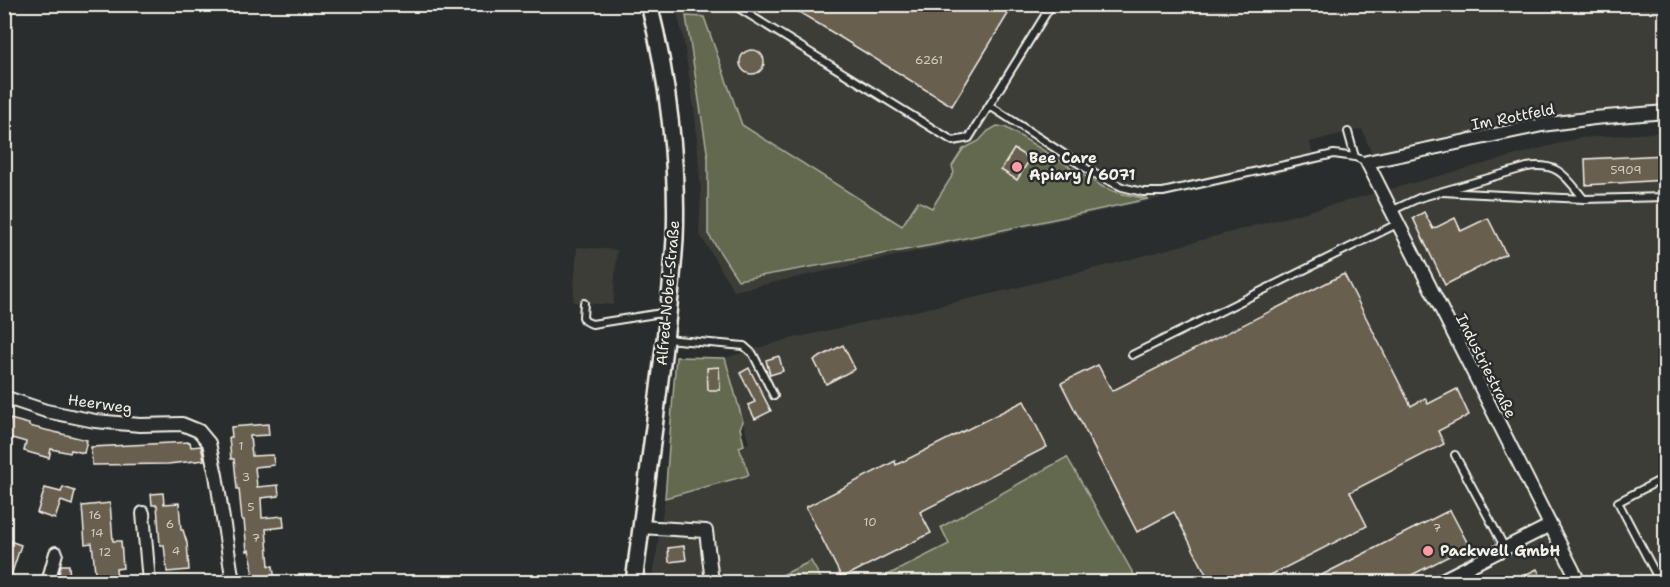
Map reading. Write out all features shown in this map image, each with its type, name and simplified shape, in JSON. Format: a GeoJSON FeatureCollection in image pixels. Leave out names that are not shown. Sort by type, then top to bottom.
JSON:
{"type":"FeatureCollection","features":[{"type":"Feature","properties":{"kind":"street","name":"Alfred-Nobel-Straße"},"geometry":{"type":"LineString","coordinates":[[634,582],[665,339],[675,239],[672,150],[662,62],[649,4]]}},
{"type":"Feature","properties":{"kind":"street","name":"Im Rottfeld"},"geometry":{"type":"LineString","coordinates":[[1361,160],[1542,125],[1665,112]]}},
{"type":"Feature","properties":{"kind":"street","name":"Industriestraße"},"geometry":{"type":"LineString","coordinates":[[1361,160],[1391,211],[1551,525],[1573,580]]}},
{"type":"Feature","properties":{"kind":"street","name":"Heerweg"},"geometry":{"type":"LineString","coordinates":[[4,397],[46,411],[94,421],[140,425],[182,424],[199,431],[209,443],[233,582]]}},
{"type":"Feature","properties":{"kind":"street"},"geometry":{"type":"LineString","coordinates":[[143,513],[149,582]]}},
{"type":"Feature","properties":{"kind":"street"},"geometry":{"type":"LineString","coordinates":[[1438,582],[1551,525]]}},
{"type":"Feature","properties":{"kind":"street"},"geometry":{"type":"LineString","coordinates":[[641,527],[706,531],[712,582]]}},
{"type":"Feature","properties":{"kind":"street"},"geometry":{"type":"LineString","coordinates":[[48,582],[56,553]]}},
{"type":"Feature","properties":{"kind":"lane"},"geometry":{"type":"LineString","coordinates":[[732,4],[953,141],[969,138],[1052,4]]}},
{"type":"Feature","properties":{"kind":"lane"},"geometry":{"type":"LineString","coordinates":[[990,106],[1095,174],[1122,187],[1143,192],[1163,192],[1334,154],[1361,160]]}},
{"type":"Feature","properties":{"kind":"lane"},"geometry":{"type":"LineString","coordinates":[[1348,132],[1361,160]]}},
{"type":"Feature","properties":{"kind":"lane"},"geometry":{"type":"LineString","coordinates":[[1391,211],[1419,198],[1540,165],[1553,167],[1584,199]]}},
{"type":"Feature","properties":{"kind":"lane"},"geometry":{"type":"LineString","coordinates":[[1442,192],[1584,199],[1665,197]]}},
{"type":"Feature","properties":{"kind":"lane"},"geometry":{"type":"LineString","coordinates":[[1132,355],[1397,224]]}},
{"type":"Feature","properties":{"kind":"lane"},"geometry":{"type":"LineString","coordinates":[[584,303],[583,317],[585,321],[592,324],[668,312]]}},
{"type":"Feature","properties":{"kind":"lane"},"geometry":{"type":"LineString","coordinates":[[665,339],[744,346],[753,354],[774,396]]}},
{"type":"Feature","properties":{"kind":"lane"},"geometry":{"type":"LineString","coordinates":[[1455,455],[1505,548]]}},
{"type":"Feature","properties":{"kind":"lane"},"geometry":{"type":"LineString","coordinates":[[1660,582],[1618,502],[1665,477]]}},
{"type":"Feature","properties":{"kind":"lane"},"geometry":{"type":"LineString","coordinates":[[1467,568],[1475,582]]}},
{"type":"Feature","properties":{"kind":"shaded area"},"geometry":{"type":"Polygon","coordinates":[[[675,5],[1665,5],[1665,105],[1595,110],[1549,117],[1372,154],[1362,129],[1310,142],[1315,165],[734,291],[699,233],[701,193],[695,115],[683,37],[675,5]]]}},
{"type":"Feature","properties":{"kind":"shaded area"},"geometry":{"type":"Polygon","coordinates":[[[1665,132],[1665,582],[652,582],[665,498],[749,475],[739,446],[749,443],[725,358],[781,341],[1113,264],[1579,138],[1665,132]]]}},
{"type":"Feature","properties":{"kind":"shaded area"},"geometry":{"type":"Polygon","coordinates":[[[577,247],[617,250],[613,305],[573,302],[577,247]]]}},
{"type":"Feature","properties":{"kind":"green space"},"geometry":{"type":"Polygon","coordinates":[[[686,16],[704,17],[742,125],[902,226],[918,201],[932,208],[954,173],[952,166],[963,149],[979,141],[988,131],[997,126],[1005,127],[1103,187],[1148,199],[933,245],[738,280],[708,234],[708,158],[686,16]]]}},
{"type":"Feature","properties":{"kind":"green space"},"geometry":{"type":"Polygon","coordinates":[[[676,357],[725,358],[743,422],[740,428],[744,445],[739,447],[749,475],[665,498],[676,357]]]}},
{"type":"Feature","properties":{"kind":"green space"},"geometry":{"type":"Polygon","coordinates":[[[1067,457],[1138,582],[874,582],[949,544],[941,527],[1067,457]]]}},
{"type":"Feature","properties":{"kind":"green space"},"geometry":{"type":"Polygon","coordinates":[[[811,561],[823,582],[768,582],[811,561]]]}},
{"type":"Feature","properties":{"kind":"building"},"geometry":{"type":"Polygon","coordinates":[[[786,4],[1014,4],[952,106],[786,4]]]}},
{"type":"Feature","properties":{"kind":"building"},"geometry":{"type":"Polygon","coordinates":[[[752,50],[760,54],[764,62],[760,70],[752,74],[744,70],[740,62],[744,54],[752,50]]]}},
{"type":"Feature","properties":{"kind":"building","name":"Bee Care Apiary / 6071"},"geometry":{"type":"Polygon","coordinates":[[[1014,149],[1030,159],[1017,180],[1001,170],[1014,149]]]}},
{"type":"Feature","properties":{"kind":"building"},"geometry":{"type":"Polygon","coordinates":[[[1665,155],[1665,180],[1586,185],[1585,159],[1665,155]]]}},
{"type":"Feature","properties":{"kind":"building"},"geometry":{"type":"Polygon","coordinates":[[[1424,212],[1433,229],[1455,218],[1461,231],[1488,218],[1506,254],[1445,285],[1413,218],[1424,212]]]}},
{"type":"Feature","properties":{"kind":"building"},"geometry":{"type":"Polygon","coordinates":[[[1344,274],[1411,406],[1425,398],[1428,404],[1457,389],[1469,415],[1438,431],[1444,444],[1350,492],[1367,526],[1257,582],[1210,582],[1174,512],[1137,532],[1061,383],[1098,365],[1112,391],[1344,274]]]}},
{"type":"Feature","properties":{"kind":"building"},"geometry":{"type":"Polygon","coordinates":[[[843,345],[855,369],[826,384],[814,360],[843,345]]]}},
{"type":"Feature","properties":{"kind":"building"},"geometry":{"type":"Polygon","coordinates":[[[779,356],[783,371],[770,375],[766,360],[779,356]]]}},
{"type":"Feature","properties":{"kind":"building"},"geometry":{"type":"Polygon","coordinates":[[[719,367],[720,390],[708,390],[707,368],[719,367]]]}},
{"type":"Feature","properties":{"kind":"building"},"geometry":{"type":"Polygon","coordinates":[[[749,368],[771,411],[755,419],[748,405],[755,402],[740,373],[749,368]]]}},
{"type":"Feature","properties":{"kind":"building"},"geometry":{"type":"Polygon","coordinates":[[[1024,401],[1047,447],[920,512],[931,533],[842,578],[806,507],[895,461],[896,465],[1024,401]]]}},
{"type":"Feature","properties":{"kind":"building"},"geometry":{"type":"Polygon","coordinates":[[[10,419],[87,440],[84,453],[51,449],[49,458],[24,451],[26,442],[5,436],[10,419]]]}},
{"type":"Feature","properties":{"kind":"building"},"geometry":{"type":"Polygon","coordinates":[[[268,424],[269,435],[250,436],[252,456],[273,455],[274,465],[255,467],[257,487],[278,485],[279,496],[261,498],[262,518],[283,516],[284,527],[266,529],[269,566],[273,566],[275,582],[253,582],[252,562],[249,550],[247,551],[244,520],[242,520],[239,489],[237,489],[234,459],[231,459],[229,437],[232,437],[231,427],[268,424]]]}},
{"type":"Feature","properties":{"kind":"building"},"geometry":{"type":"Polygon","coordinates":[[[190,442],[191,447],[201,446],[204,460],[168,464],[92,465],[91,447],[190,442]]]}},
{"type":"Feature","properties":{"kind":"building"},"geometry":{"type":"Polygon","coordinates":[[[63,487],[75,491],[72,505],[61,501],[55,519],[37,513],[45,488],[61,492],[63,487]]]}},
{"type":"Feature","properties":{"kind":"building"},"geometry":{"type":"Polygon","coordinates":[[[163,493],[164,504],[179,503],[181,530],[183,530],[187,543],[189,570],[167,572],[164,545],[160,545],[157,505],[152,505],[151,494],[163,493]]]}},
{"type":"Feature","properties":{"kind":"building"},"geometry":{"type":"Polygon","coordinates":[[[110,503],[113,541],[121,541],[123,568],[116,569],[117,579],[96,581],[92,543],[85,544],[82,506],[110,503]]]}},
{"type":"Feature","properties":{"kind":"building"},"geometry":{"type":"Polygon","coordinates":[[[1450,510],[1469,546],[1398,582],[1308,582],[1450,510]]]}},
{"type":"Feature","properties":{"kind":"building"},"geometry":{"type":"Polygon","coordinates":[[[4,539],[21,545],[9,582],[4,582],[4,539]]]}},
{"type":"Feature","properties":{"kind":"building"},"geometry":{"type":"Polygon","coordinates":[[[684,546],[686,560],[669,562],[668,548],[684,546]]]}},
{"type":"Feature","properties":{"kind":"building"},"geometry":{"type":"Polygon","coordinates":[[[61,565],[69,565],[70,582],[59,582],[61,565]]]}},
{"type":"Feature","properties":{"kind":"building"},"geometry":{"type":"Polygon","coordinates":[[[1537,569],[1544,582],[1510,582],[1537,569]]]}},
{"type":"Feature","properties":{"kind":"place","name":"Bee Care Apiary / 6071"},"geometry":{"type":"Point","coordinates":[1017,167]}},
{"type":"Feature","properties":{"kind":"place","name":"Packwell GmbH"},"geometry":{"type":"Point","coordinates":[1428,551]}}]}
